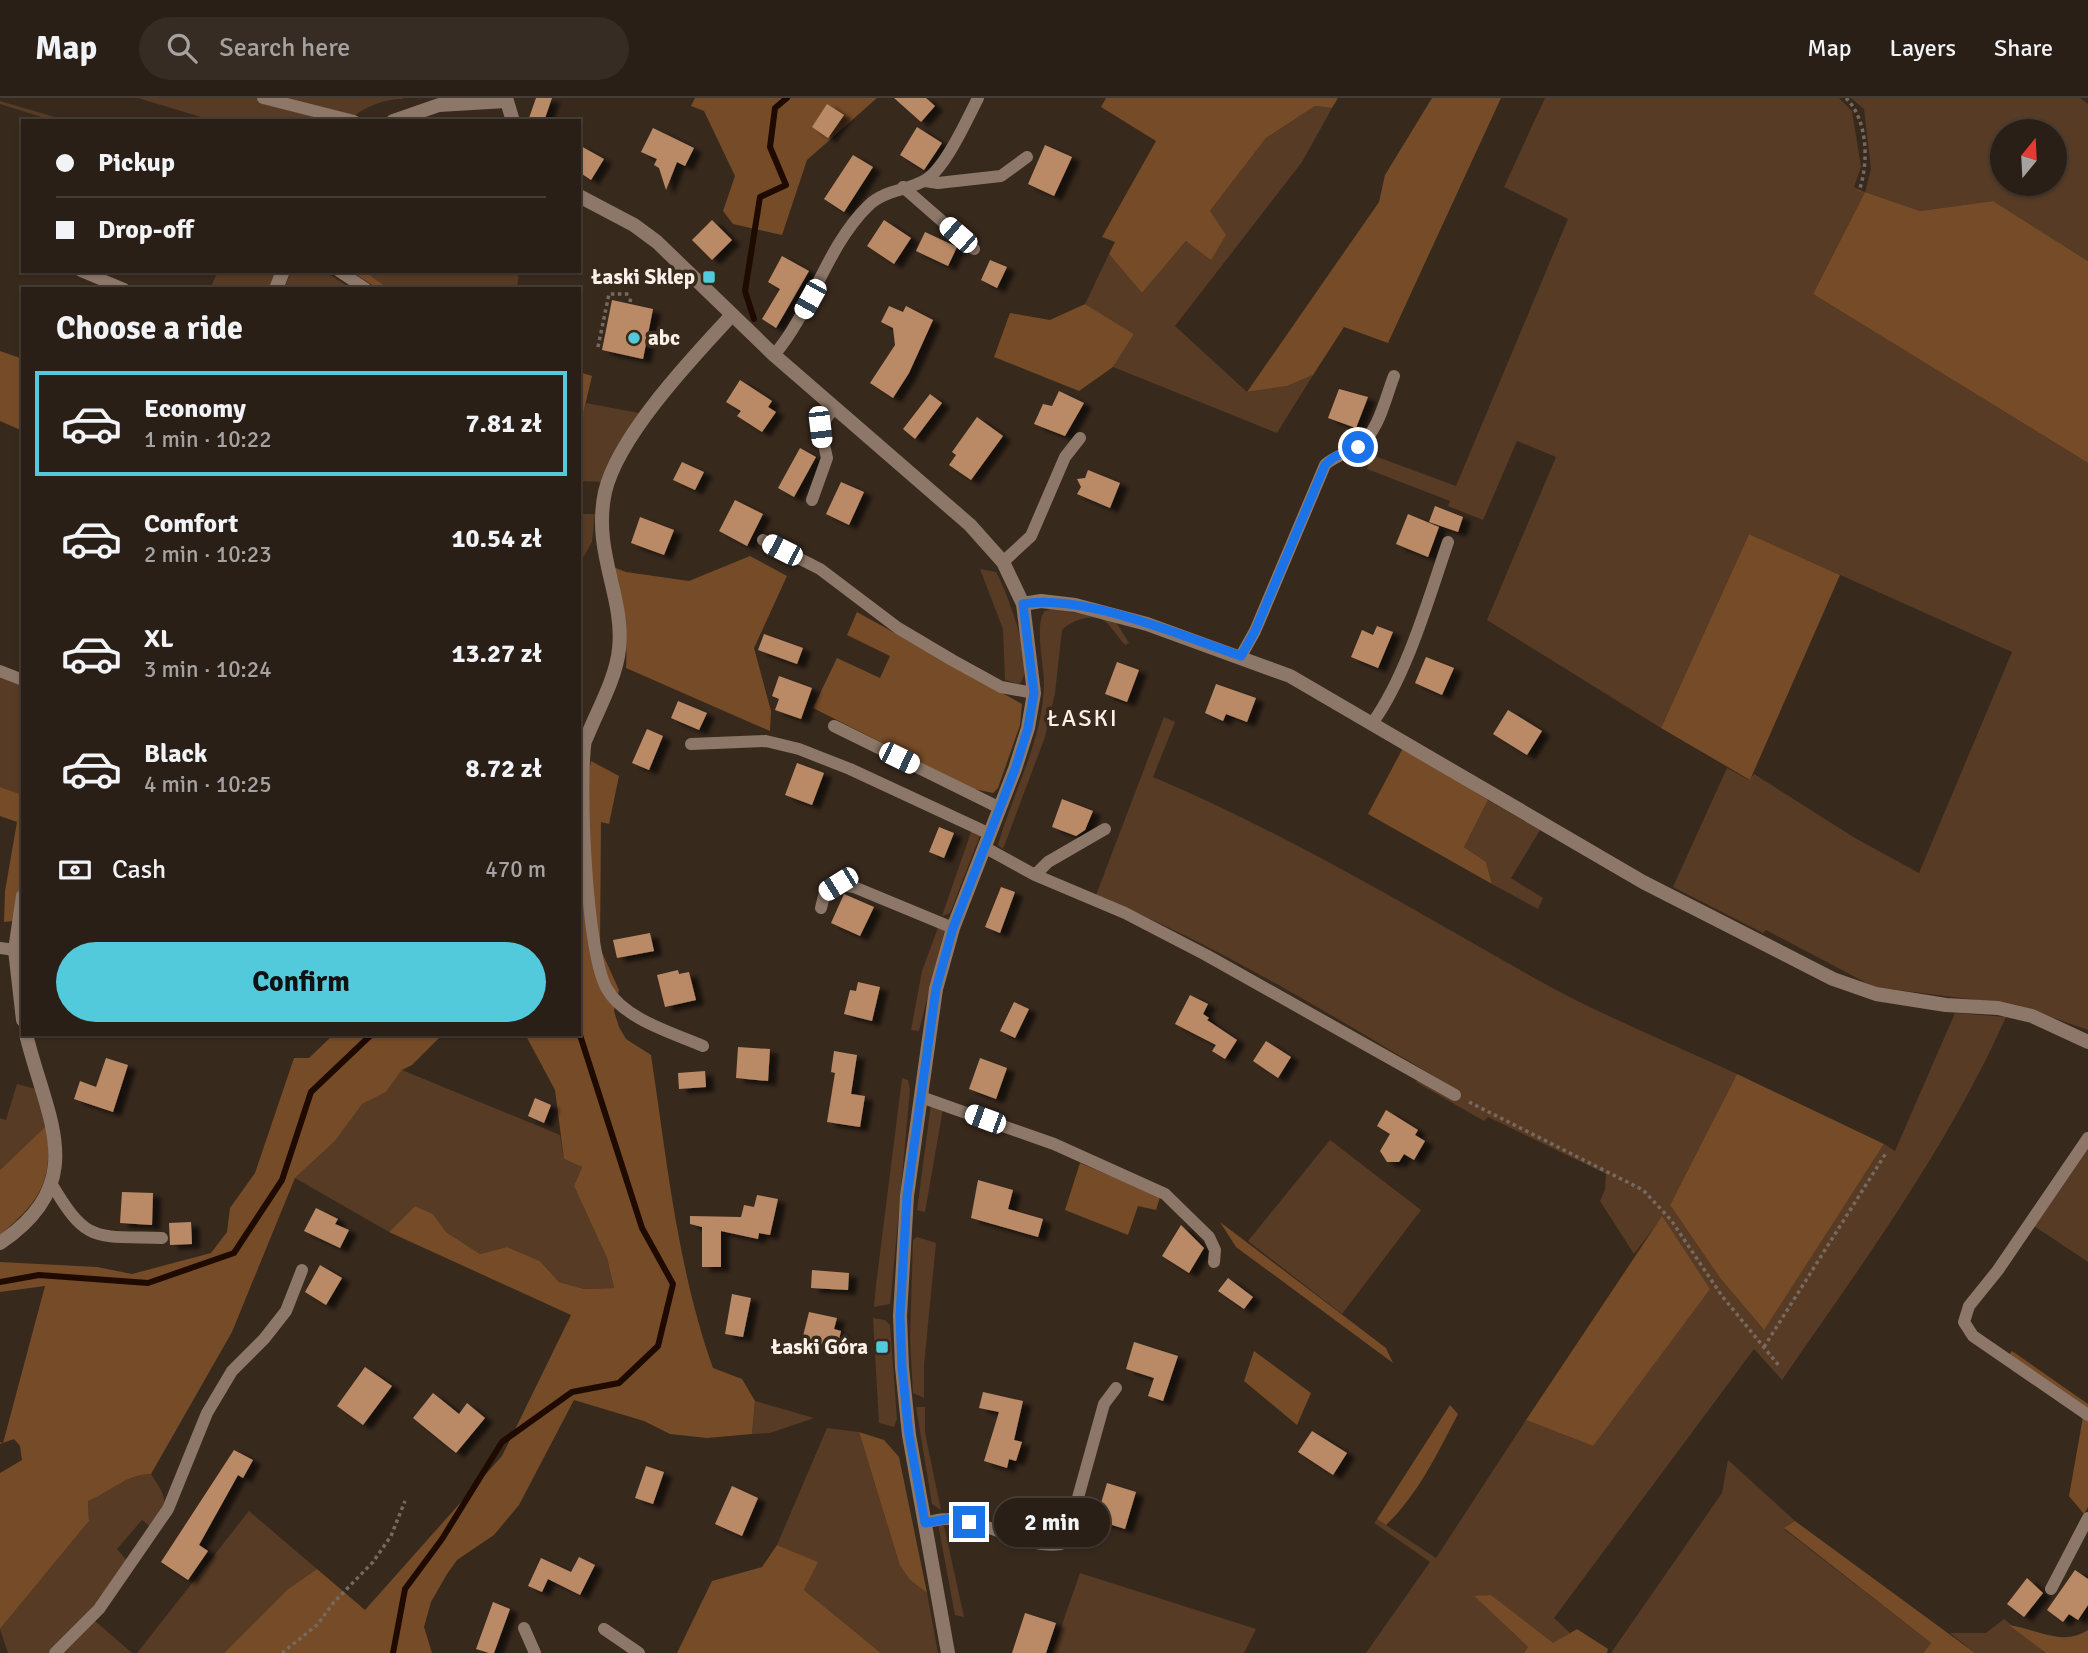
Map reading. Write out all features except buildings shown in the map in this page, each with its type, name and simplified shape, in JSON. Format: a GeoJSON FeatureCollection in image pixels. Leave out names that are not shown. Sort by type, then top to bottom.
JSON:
{"type":"FeatureCollection","features":[{"type":"Feature","properties":{"kind":"street"},"geometry":{"type":"LineString","coordinates":[[399,119],[439,105],[506,99],[512,119]]}},
{"type":"Feature","properties":{"kind":"street"},"geometry":{"type":"LineString","coordinates":[[581,196],[634,225],[657,242],[731,316],[833,409],[970,525],[1003,562],[1023,604],[1034,693],[1028,728],[953,928],[936,989],[907,1196],[900,1316],[909,1435],[948,1653]]}},
{"type":"Feature","properties":{"kind":"street"},"geometry":{"type":"LineString","coordinates":[[586,739],[619,650],[617,618],[602,551],[602,512],[610,476],[637,430],[696,354],[731,316]]}},
{"type":"Feature","properties":{"kind":"street"},"geometry":{"type":"LineString","coordinates":[[1023,604],[1041,601],[1075,605],[1147,624],[1290,676],[1643,881],[1833,979],[1876,995],[1945,1005],[1998,1008],[2032,1016],[2088,1042]]}},
{"type":"Feature","properties":{"kind":"street"},"geometry":{"type":"LineString","coordinates":[[20,978],[15,950],[21,910]]}},
{"type":"Feature","properties":{"kind":"street"},"geometry":{"type":"LineString","coordinates":[[0,1243],[26,1222],[51,1183],[57,1138],[27,1036]]}},
{"type":"Feature","properties":{"kind":"lane"},"geometry":{"type":"LineString","coordinates":[[262,98],[346,119]]}},
{"type":"Feature","properties":{"kind":"lane"},"geometry":{"type":"LineString","coordinates":[[925,181],[937,170],[978,98]]}},
{"type":"Feature","properties":{"kind":"lane"},"geometry":{"type":"LineString","coordinates":[[774,355],[788,339],[844,239],[869,205],[903,187],[925,181],[938,183],[1001,176],[1027,157]]}},
{"type":"Feature","properties":{"kind":"lane"},"geometry":{"type":"LineString","coordinates":[[903,187],[974,249]]}},
{"type":"Feature","properties":{"kind":"lane"},"geometry":{"type":"LineString","coordinates":[[86,273],[119,287]]}},
{"type":"Feature","properties":{"kind":"lane"},"geometry":{"type":"LineString","coordinates":[[342,273],[363,287]]}},
{"type":"Feature","properties":{"kind":"lane"},"geometry":{"type":"LineString","coordinates":[[1241,656],[1255,631],[1325,465],[1334,457],[1358,447],[1373,432],[1394,376]]}},
{"type":"Feature","properties":{"kind":"lane"},"geometry":{"type":"LineString","coordinates":[[812,500],[827,458],[820,427],[833,409]]}},
{"type":"Feature","properties":{"kind":"lane"},"geometry":{"type":"LineString","coordinates":[[1003,562],[1031,536],[1065,457],[1080,438]]}},
{"type":"Feature","properties":{"kind":"lane"},"geometry":{"type":"LineString","coordinates":[[763,540],[820,569],[898,628],[952,660],[1001,687],[1034,693]]}},
{"type":"Feature","properties":{"kind":"lane"},"geometry":{"type":"LineString","coordinates":[[1373,722],[1385,705],[1429,598],[1448,542]]}},
{"type":"Feature","properties":{"kind":"lane"},"geometry":{"type":"LineString","coordinates":[[0,671],[21,679]]}},
{"type":"Feature","properties":{"kind":"lane"},"geometry":{"type":"LineString","coordinates":[[834,726],[1000,808]]}},
{"type":"Feature","properties":{"kind":"lane"},"geometry":{"type":"LineString","coordinates":[[586,739],[581,766],[591,901],[596,956],[607,990],[629,1012],[703,1046]]}},
{"type":"Feature","properties":{"kind":"lane"},"geometry":{"type":"LineString","coordinates":[[691,744],[766,741],[799,749],[850,769],[987,840],[1035,875],[1125,913],[1206,955],[1455,1095]]}},
{"type":"Feature","properties":{"kind":"lane"},"geometry":{"type":"LineString","coordinates":[[1035,875],[1048,862],[1105,829]]}},
{"type":"Feature","properties":{"kind":"lane"},"geometry":{"type":"LineString","coordinates":[[821,908],[825,892],[838,884],[953,928]]}},
{"type":"Feature","properties":{"kind":"lane"},"geometry":{"type":"LineString","coordinates":[[0,948],[15,950]]}},
{"type":"Feature","properties":{"kind":"lane"},"geometry":{"type":"LineString","coordinates":[[920,1097],[1054,1144],[1165,1194],[1209,1237],[1215,1250],[1214,1262]]}},
{"type":"Feature","properties":{"kind":"lane"},"geometry":{"type":"LineString","coordinates":[[2088,1138],[1969,1306],[1964,1322],[1973,1336],[2088,1415]]}},
{"type":"Feature","properties":{"kind":"lane"},"geometry":{"type":"LineString","coordinates":[[51,1183],[76,1223],[94,1234],[162,1238]]}},
{"type":"Feature","properties":{"kind":"lane"},"geometry":{"type":"LineString","coordinates":[[55,1653],[99,1609],[168,1509],[207,1413],[232,1371],[264,1339],[286,1311],[302,1270]]}},
{"type":"Feature","properties":{"kind":"lane"},"geometry":{"type":"LineString","coordinates":[[925,1523],[947,1519],[1045,1546],[1061,1544],[1069,1530],[1104,1404],[1116,1388]]}},
{"type":"Feature","properties":{"kind":"lane"},"geometry":{"type":"LineString","coordinates":[[2051,1589],[2088,1518]]}},
{"type":"Feature","properties":{"kind":"lane"},"geometry":{"type":"LineString","coordinates":[[524,1628],[535,1653]]}},
{"type":"Feature","properties":{"kind":"lane"},"geometry":{"type":"LineString","coordinates":[[604,1629],[639,1653]]}},
{"type":"Feature","properties":{"kind":"path"},"geometry":{"type":"LineString","coordinates":[[1846,98],[1857,110],[1863,143],[1866,171],[1859,191]]}},
{"type":"Feature","properties":{"kind":"path"},"geometry":{"type":"LineString","coordinates":[[598,348],[609,293],[631,298]]}},
{"type":"Feature","properties":{"kind":"path"},"geometry":{"type":"LineString","coordinates":[[1455,1095],[1643,1190],[1671,1220],[1722,1296],[1780,1367]]}},
{"type":"Feature","properties":{"kind":"path"},"geometry":{"type":"LineString","coordinates":[[1763,1347],[1886,1153]]}},
{"type":"Feature","properties":{"kind":"path"},"geometry":{"type":"LineString","coordinates":[[282,1653],[317,1625],[334,1602],[373,1562],[391,1536],[405,1501]]}},
{"type":"Feature","properties":{"kind":"shaded area"},"geometry":{"type":"Polygon","coordinates":[[[138,98],[403,98],[374,105],[351,119],[207,119],[138,98]]]}},
{"type":"Feature","properties":{"kind":"shaded area"},"geometry":{"type":"Polygon","coordinates":[[[695,98],[877,98],[807,160],[782,235],[733,224],[723,211],[735,176],[704,111],[691,106],[695,98]]]}},
{"type":"Feature","properties":{"kind":"shaded area"},"geometry":{"type":"Polygon","coordinates":[[[1106,98],[1338,98],[1332,108],[1315,106],[1266,138],[1210,211],[1226,235],[1211,260],[1186,241],[1142,293],[1109,254],[1115,242],[1102,237],[1156,141],[1101,107],[1106,98]]]}},
{"type":"Feature","properties":{"kind":"shaded area"},"geometry":{"type":"Polygon","coordinates":[[[1432,98],[1501,98],[1388,343],[1344,327],[1313,375],[1287,386],[1247,392],[1379,202],[1385,175],[1432,98]]]}},
{"type":"Feature","properties":{"kind":"shaded area"},"geometry":{"type":"Polygon","coordinates":[[[1545,98],[1839,98],[1852,111],[1861,167],[1854,187],[1865,192],[1813,294],[2088,463],[2088,1030],[2017,1005],[1874,987],[1766,930],[1763,933],[1673,887],[1727,768],[1749,780],[1754,774],[1855,838],[1919,873],[2012,652],[1749,534],[1661,728],[1487,620],[1556,457],[1517,441],[1483,520],[1448,506],[1450,501],[1367,469],[1372,455],[1456,486],[1568,219],[1504,187],[1545,98]]]}},
{"type":"Feature","properties":{"kind":"shaded area"},"geometry":{"type":"Polygon","coordinates":[[[1851,98],[2080,98],[2088,104],[2088,261],[1993,201],[1920,211],[1865,192],[1871,169],[1864,109],[1851,98]]]}},
{"type":"Feature","properties":{"kind":"shaded area"},"geometry":{"type":"Polygon","coordinates":[[[0,101],[61,119],[48,119],[0,104],[0,101]]]}},
{"type":"Feature","properties":{"kind":"shaded area"},"geometry":{"type":"Polygon","coordinates":[[[1315,106],[1332,108],[1302,162],[1175,326],[1247,392],[1287,386],[1313,375],[1277,433],[1113,367],[1134,334],[1085,304],[1109,254],[1142,293],[1187,240],[1211,259],[1210,211],[1266,138],[1315,106]]]}},
{"type":"Feature","properties":{"kind":"shaded area"},"geometry":{"type":"Polygon","coordinates":[[[1865,192],[1920,211],[1993,201],[2088,261],[2088,463],[1813,294],[1865,192]]]}},
{"type":"Feature","properties":{"kind":"shaded area"},"geometry":{"type":"Polygon","coordinates":[[[217,273],[276,273],[270,287],[211,287],[217,273]]]}},
{"type":"Feature","properties":{"kind":"shaded area"},"geometry":{"type":"Polygon","coordinates":[[[290,273],[327,273],[349,287],[285,287],[290,273]]]}},
{"type":"Feature","properties":{"kind":"shaded area"},"geometry":{"type":"Polygon","coordinates":[[[354,273],[367,273],[386,287],[375,287],[354,273]]]}},
{"type":"Feature","properties":{"kind":"shaded area"},"geometry":{"type":"Polygon","coordinates":[[[367,273],[519,273],[517,287],[386,287],[367,273]]]}},
{"type":"Feature","properties":{"kind":"shaded area"},"geometry":{"type":"Polygon","coordinates":[[[1085,304],[1134,334],[1113,367],[1079,391],[994,357],[1010,313],[1050,320],[1085,304]]]}},
{"type":"Feature","properties":{"kind":"shaded area"},"geometry":{"type":"Polygon","coordinates":[[[0,351],[21,358],[21,430],[0,421],[0,351]]]}},
{"type":"Feature","properties":{"kind":"shaded area"},"geometry":{"type":"Polygon","coordinates":[[[581,373],[592,376],[583,414],[581,413],[581,373]]]}},
{"type":"Feature","properties":{"kind":"shaded area"},"geometry":{"type":"Polygon","coordinates":[[[586,403],[644,414],[603,482],[581,481],[581,420],[586,403]]]}},
{"type":"Feature","properties":{"kind":"shaded area"},"geometry":{"type":"Polygon","coordinates":[[[581,514],[595,514],[592,542],[581,561],[581,514]]]}},
{"type":"Feature","properties":{"kind":"shaded area"},"geometry":{"type":"Polygon","coordinates":[[[1749,534],[1840,575],[1750,780],[1661,728],[1749,534]]]}},
{"type":"Feature","properties":{"kind":"shaded area"},"geometry":{"type":"Polygon","coordinates":[[[750,556],[787,576],[754,648],[771,711],[770,731],[626,668],[624,617],[613,567],[626,572],[689,581],[750,556]]]}},
{"type":"Feature","properties":{"kind":"shaded area"},"geometry":{"type":"Polygon","coordinates":[[[980,569],[996,572],[1012,611],[1024,663],[1024,676],[1019,684],[1005,680],[1003,629],[980,569]]]}},
{"type":"Feature","properties":{"kind":"shaded area"},"geometry":{"type":"Polygon","coordinates":[[[1053,608],[1116,622],[1129,643],[1125,645],[1108,624],[1097,618],[1078,620],[1062,630],[1055,693],[1045,737],[1003,849],[998,845],[1033,746],[1042,705],[1044,684],[1040,625],[1045,611],[1053,608]]]}},
{"type":"Feature","properties":{"kind":"shaded area"},"geometry":{"type":"Polygon","coordinates":[[[857,612],[1022,704],[1020,725],[998,788],[993,793],[974,789],[813,708],[837,658],[880,678],[890,656],[847,635],[857,612]]]}},
{"type":"Feature","properties":{"kind":"shaded area"},"geometry":{"type":"Polygon","coordinates":[[[0,675],[21,684],[21,794],[0,787],[0,675]]]}},
{"type":"Feature","properties":{"kind":"shaded area"},"geometry":{"type":"Polygon","coordinates":[[[1164,717],[1175,722],[1153,777],[1299,847],[1560,992],[1737,1074],[1670,1205],[1720,1278],[1763,1329],[1884,1144],[1895,1151],[1955,1013],[2006,1017],[1958,1112],[1931,1158],[1782,1380],[1754,1349],[1554,1618],[1570,1633],[1553,1644],[1491,1595],[1475,1597],[1528,1647],[1524,1653],[1366,1653],[1430,1562],[1374,1523],[1377,1519],[1436,1558],[1526,1420],[1593,1446],[1662,1217],[1634,1254],[1600,1201],[1605,1190],[1606,1174],[1488,1117],[1484,1121],[1416,1082],[1418,1079],[1459,1091],[1326,1012],[1190,938],[1096,895],[1164,717]]]}},
{"type":"Feature","properties":{"kind":"shaded area"},"geometry":{"type":"Polygon","coordinates":[[[1404,746],[1488,800],[1464,847],[1486,862],[1492,884],[1368,814],[1404,746]]]}},
{"type":"Feature","properties":{"kind":"shaded area"},"geometry":{"type":"Polygon","coordinates":[[[591,761],[619,776],[609,824],[601,822],[600,948],[619,990],[614,1011],[619,1027],[626,1039],[651,1055],[674,1213],[701,1330],[713,1368],[742,1379],[755,1401],[752,1434],[707,1438],[670,1434],[644,1421],[574,1400],[519,1505],[494,1535],[457,1560],[431,1602],[424,1627],[432,1653],[224,1653],[288,1589],[317,1569],[365,1610],[502,1456],[571,1315],[389,1232],[415,1206],[433,1214],[446,1232],[480,1254],[507,1247],[540,1261],[559,1282],[584,1289],[614,1288],[607,1258],[574,1186],[582,1167],[564,1159],[555,1090],[526,1036],[581,1036],[581,779],[586,790],[591,761]]]}},
{"type":"Feature","properties":{"kind":"shaded area"},"geometry":{"type":"Polygon","coordinates":[[[0,787],[21,794],[21,883],[14,921],[4,922],[5,891],[17,822],[0,816],[0,787]]]}},
{"type":"Feature","properties":{"kind":"shaded area"},"geometry":{"type":"Polygon","coordinates":[[[1488,800],[1540,830],[1511,878],[1543,898],[1538,909],[1492,884],[1486,862],[1464,847],[1488,800]]]}},
{"type":"Feature","properties":{"kind":"shaded area"},"geometry":{"type":"Polygon","coordinates":[[[972,829],[981,833],[950,913],[942,916],[972,829]]]}},
{"type":"Feature","properties":{"kind":"shaded area"},"geometry":{"type":"Polygon","coordinates":[[[939,925],[945,928],[919,1031],[911,1030],[922,971],[939,925]]]}},
{"type":"Feature","properties":{"kind":"shaded area"},"geometry":{"type":"Polygon","coordinates":[[[332,1036],[441,1036],[412,1065],[402,1070],[386,1092],[362,1104],[335,1141],[295,1178],[232,1332],[151,1474],[126,1480],[88,1501],[89,1521],[0,1629],[0,1473],[22,1460],[20,1446],[14,1439],[3,1443],[45,1286],[0,1292],[0,1262],[97,1267],[132,1274],[211,1253],[227,1232],[230,1208],[255,1173],[294,1058],[309,1058],[332,1036]]]}},
{"type":"Feature","properties":{"kind":"shaded area"},"geometry":{"type":"Polygon","coordinates":[[[402,1070],[560,1135],[564,1159],[582,1167],[574,1186],[607,1258],[614,1288],[584,1289],[559,1282],[540,1261],[507,1247],[480,1254],[446,1232],[433,1214],[415,1206],[389,1232],[295,1178],[335,1141],[362,1103],[386,1092],[402,1070]]]}},
{"type":"Feature","properties":{"kind":"shaded area"},"geometry":{"type":"Polygon","coordinates":[[[1737,1074],[1884,1144],[1764,1330],[1720,1278],[1670,1205],[1737,1074]]]}},
{"type":"Feature","properties":{"kind":"shaded area"},"geometry":{"type":"Polygon","coordinates":[[[902,1078],[908,1080],[910,1090],[891,1296],[890,1304],[874,1307],[876,1285],[902,1078]]]}},
{"type":"Feature","properties":{"kind":"shaded area"},"geometry":{"type":"Polygon","coordinates":[[[17,1084],[36,1089],[48,1124],[0,1170],[0,1118],[6,1120],[17,1084]]]}},
{"type":"Feature","properties":{"kind":"shaded area"},"geometry":{"type":"Polygon","coordinates":[[[931,1104],[943,1109],[925,1212],[917,1210],[931,1104]]]}},
{"type":"Feature","properties":{"kind":"shaded area"},"geometry":{"type":"Polygon","coordinates":[[[48,1124],[48,1160],[42,1187],[27,1210],[0,1235],[0,1170],[48,1124]]]}},
{"type":"Feature","properties":{"kind":"shaded area"},"geometry":{"type":"Polygon","coordinates":[[[1330,1140],[1421,1210],[1342,1314],[1248,1241],[1330,1140]]]}},
{"type":"Feature","properties":{"kind":"shaded area"},"geometry":{"type":"Polygon","coordinates":[[[2088,1147],[2088,1262],[2034,1226],[2088,1147]]]}},
{"type":"Feature","properties":{"kind":"shaded area"},"geometry":{"type":"Polygon","coordinates":[[[1080,1163],[1160,1197],[1156,1210],[1138,1206],[1128,1235],[1065,1210],[1080,1163]]]}},
{"type":"Feature","properties":{"kind":"shaded area"},"geometry":{"type":"Polygon","coordinates":[[[1662,1216],[1710,1289],[1593,1446],[1526,1420],[1662,1216]]]}},
{"type":"Feature","properties":{"kind":"shaded area"},"geometry":{"type":"Polygon","coordinates":[[[1220,1222],[1386,1348],[1393,1363],[1236,1247],[1220,1222]]]}},
{"type":"Feature","properties":{"kind":"shaded area"},"geometry":{"type":"Polygon","coordinates":[[[917,1237],[936,1243],[924,1365],[924,1398],[913,1393],[910,1339],[913,1240],[917,1237]]]}},
{"type":"Feature","properties":{"kind":"shaded area"},"geometry":{"type":"Polygon","coordinates":[[[873,1318],[885,1320],[890,1325],[897,1419],[894,1427],[879,1423],[873,1318]]]}},
{"type":"Feature","properties":{"kind":"shaded area"},"geometry":{"type":"Polygon","coordinates":[[[1254,1351],[1311,1393],[1297,1425],[1244,1381],[1254,1351]]]}},
{"type":"Feature","properties":{"kind":"shaded area"},"geometry":{"type":"Polygon","coordinates":[[[2012,1351],[2088,1404],[2088,1412],[2008,1356],[2012,1351]]]}},
{"type":"Feature","properties":{"kind":"shaded area"},"geometry":{"type":"Polygon","coordinates":[[[755,1401],[814,1418],[770,1433],[752,1434],[755,1401]]]}},
{"type":"Feature","properties":{"kind":"shaded area"},"geometry":{"type":"Polygon","coordinates":[[[1450,1405],[1458,1414],[1443,1443],[1418,1487],[1386,1525],[1377,1519],[1450,1405]]]}},
{"type":"Feature","properties":{"kind":"shaded area"},"geometry":{"type":"Polygon","coordinates":[[[916,1407],[925,1407],[925,1433],[941,1510],[932,1504],[916,1407]]]}},
{"type":"Feature","properties":{"kind":"shaded area"},"geometry":{"type":"Polygon","coordinates":[[[2083,1417],[2088,1421],[2088,1507],[2084,1514],[2069,1496],[2083,1417]]]}},
{"type":"Feature","properties":{"kind":"shaded area"},"geometry":{"type":"Polygon","coordinates":[[[827,1428],[859,1432],[900,1566],[910,1580],[927,1593],[938,1653],[881,1653],[804,1590],[817,1562],[777,1545],[827,1428]]]}},
{"type":"Feature","properties":{"kind":"shaded area"},"geometry":{"type":"Polygon","coordinates":[[[859,1432],[884,1440],[899,1457],[927,1593],[910,1580],[900,1566],[859,1432]]]}},
{"type":"Feature","properties":{"kind":"shaded area"},"geometry":{"type":"Polygon","coordinates":[[[1728,1460],[1795,1521],[1784,1529],[1931,1643],[1923,1653],[1611,1653],[1722,1493],[1728,1460]]]}},
{"type":"Feature","properties":{"kind":"shaded area"},"geometry":{"type":"Polygon","coordinates":[[[151,1474],[163,1495],[161,1511],[151,1527],[142,1520],[117,1549],[128,1562],[94,1607],[50,1653],[8,1653],[0,1629],[89,1521],[88,1501],[133,1477],[151,1474]]]}},
{"type":"Feature","properties":{"kind":"shaded area"},"geometry":{"type":"Polygon","coordinates":[[[249,1511],[317,1569],[288,1589],[224,1653],[137,1653],[249,1511]]]}},
{"type":"Feature","properties":{"kind":"shaded area"},"geometry":{"type":"Polygon","coordinates":[[[1795,1521],[1975,1653],[1923,1653],[1931,1643],[1784,1528],[1795,1521]]]}},
{"type":"Feature","properties":{"kind":"shaded area"},"geometry":{"type":"Polygon","coordinates":[[[938,1524],[944,1526],[964,1617],[955,1615],[938,1524]]]}},
{"type":"Feature","properties":{"kind":"shaded area"},"geometry":{"type":"Polygon","coordinates":[[[777,1545],[818,1562],[804,1590],[881,1653],[677,1653],[712,1581],[762,1567],[777,1545]]]}},
{"type":"Feature","properties":{"kind":"shaded area"},"geometry":{"type":"Polygon","coordinates":[[[1080,1573],[1256,1629],[1244,1653],[1052,1653],[1080,1573]]]}},
{"type":"Feature","properties":{"kind":"shaded area"},"geometry":{"type":"Polygon","coordinates":[[[1491,1595],[1553,1643],[1577,1629],[1608,1649],[1607,1653],[1524,1653],[1528,1647],[1474,1596],[1491,1595]]]}},
{"type":"Feature","properties":{"kind":"shaded area"},"geometry":{"type":"Polygon","coordinates":[[[2004,1619],[2046,1653],[1975,1653],[1950,1633],[1986,1633],[2004,1619]]]}},
{"type":"Feature","properties":{"kind":"shaded area"},"geometry":{"type":"Polygon","coordinates":[[[94,1620],[132,1653],[62,1653],[94,1620]]]}},
{"type":"Feature","properties":{"kind":"shaded area"},"geometry":{"type":"Polygon","coordinates":[[[2009,1625],[2059,1637],[2078,1635],[2088,1630],[2088,1653],[2046,1653],[2009,1625]]]}},
{"type":"Feature","properties":{"kind":"waterway"},"geometry":{"type":"LineString","coordinates":[[754,319],[745,291],[760,197],[786,185],[770,147],[775,108],[787,98]]}},
{"type":"Feature","properties":{"kind":"waterway"},"geometry":{"type":"LineString","coordinates":[[0,1282],[39,1275],[148,1283],[234,1253],[282,1180],[311,1092],[370,1036]]}},
{"type":"Feature","properties":{"kind":"waterway"},"geometry":{"type":"LineString","coordinates":[[393,1653],[405,1589],[442,1539],[502,1442],[572,1392],[619,1383],[658,1346],[673,1284],[642,1228],[580,1036]]}},
{"type":"Feature","properties":{"kind":"place","name":"Łaski Sklep"},"geometry":{"type":"Point","coordinates":[709,277]}},
{"type":"Feature","properties":{"kind":"place","name":"abc"},"geometry":{"type":"Point","coordinates":[634,338]}},
{"type":"Feature","properties":{"kind":"place","name":"Łaski Góra"},"geometry":{"type":"Point","coordinates":[882,1347]}},
{"type":"Feature","properties":{"kind":"district","name":"ŁASKI"},"geometry":{"type":"Point","coordinates":[1083,718]}},
{"type":"Feature","properties":{"kind":"route"},"geometry":{"type":"LineString","coordinates":[[969,1522],[947,1519],[925,1523],[909,1435],[902,1367],[900,1316],[907,1196],[936,989],[953,928],[1015,769],[1028,728],[1034,693],[1023,604],[1041,601],[1075,605],[1147,624],[1241,656],[1255,631],[1325,465],[1334,457],[1358,447]]}}]}
